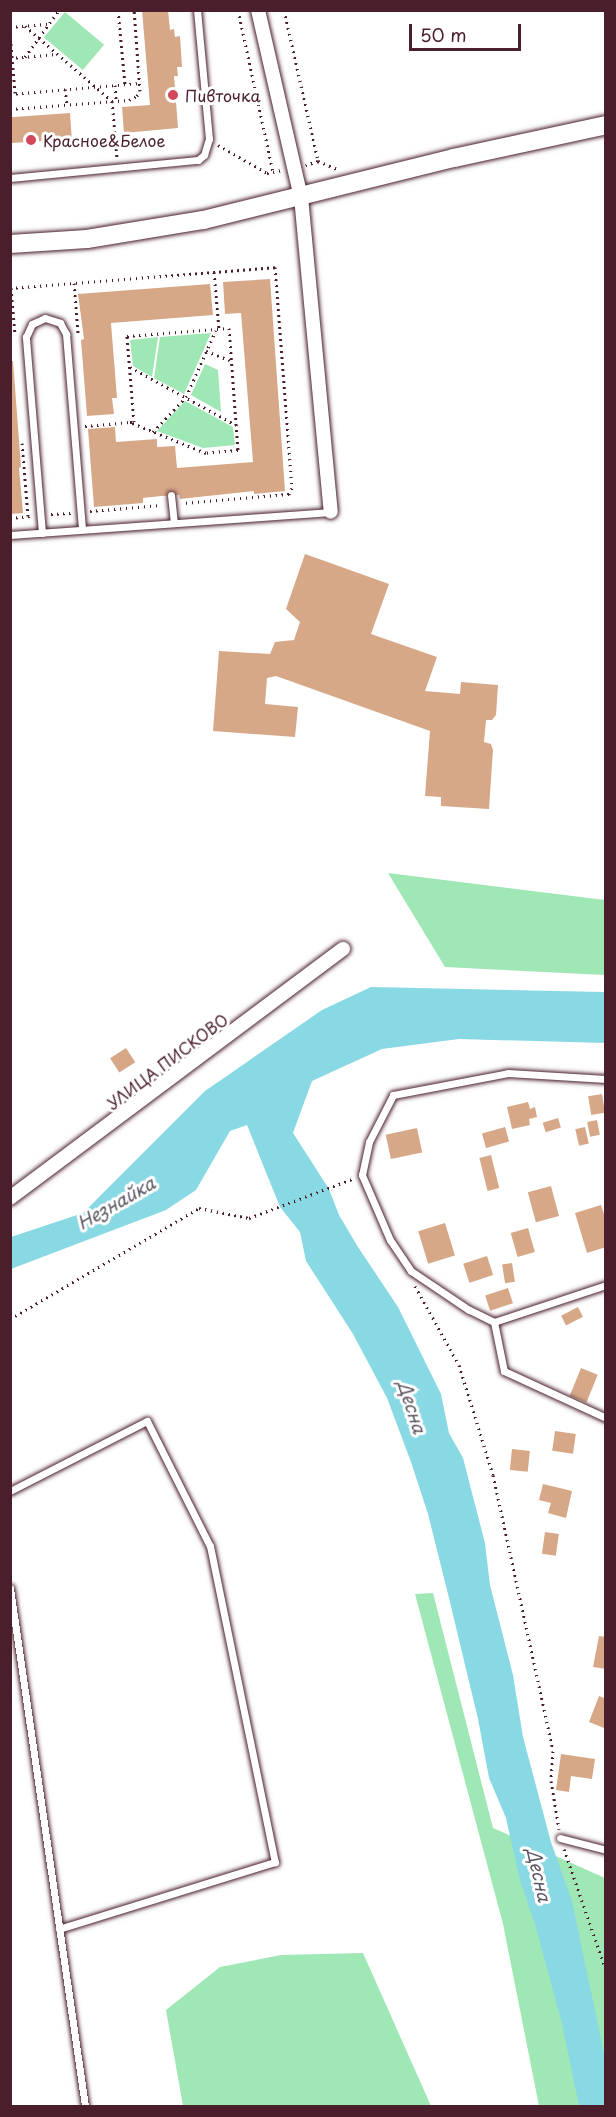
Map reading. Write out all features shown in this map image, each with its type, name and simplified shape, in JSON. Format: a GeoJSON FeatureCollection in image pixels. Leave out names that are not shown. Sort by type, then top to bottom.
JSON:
{"type":"FeatureCollection","features":[{"type":"Feature","properties":{"kind":"street"},"geometry":{"type":"LineString","coordinates":[[258,10],[301,197],[331,512]]}},
{"type":"Feature","properties":{"kind":"street"},"geometry":{"type":"LineString","coordinates":[[10,244],[87,239],[203,220],[454,158],[606,125]]}},
{"type":"Feature","properties":{"kind":"street","name":"УЛИЦА ПИСКОВО"},"geometry":{"type":"LineString","coordinates":[[10,1198],[343,949]]}},
{"type":"Feature","properties":{"kind":"lane"},"geometry":{"type":"LineString","coordinates":[[10,178],[198,160],[208,148],[197,10]]}},
{"type":"Feature","properties":{"kind":"lane"},"geometry":{"type":"LineString","coordinates":[[42,533],[26,337],[32,324],[45,318],[60,323],[66,334],[82,529]]}},
{"type":"Feature","properties":{"kind":"lane"},"geometry":{"type":"LineString","coordinates":[[171,495],[174,523]]}},
{"type":"Feature","properties":{"kind":"lane"},"geometry":{"type":"LineString","coordinates":[[10,535],[331,512]]}},
{"type":"Feature","properties":{"kind":"lane"},"geometry":{"type":"LineString","coordinates":[[606,1079],[508,1073],[393,1095],[369,1142],[362,1175],[390,1240],[411,1271],[469,1310],[494,1322],[606,1285]]}},
{"type":"Feature","properties":{"kind":"lane"},"geometry":{"type":"LineString","coordinates":[[494,1322],[504,1371],[606,1418]]}},
{"type":"Feature","properties":{"kind":"lane"},"geometry":{"type":"LineString","coordinates":[[10,1491],[147,1421],[210,1546],[276,1862],[59,1929]]}},
{"type":"Feature","properties":{"kind":"lane"},"geometry":{"type":"LineString","coordinates":[[10,1588],[85,2106]]}},
{"type":"Feature","properties":{"kind":"lane"},"geometry":{"type":"LineString","coordinates":[[560,1838],[606,1850]]}},
{"type":"Feature","properties":{"kind":"path"},"geometry":{"type":"LineString","coordinates":[[24,57],[59,10]]}},
{"type":"Feature","properties":{"kind":"path"},"geometry":{"type":"LineString","coordinates":[[117,10],[125,84]]}},
{"type":"Feature","properties":{"kind":"path"},"geometry":{"type":"LineString","coordinates":[[10,109],[114,101],[137,96],[140,83],[134,10]]}},
{"type":"Feature","properties":{"kind":"path"},"geometry":{"type":"LineString","coordinates":[[238,10],[273,172]]}},
{"type":"Feature","properties":{"kind":"path"},"geometry":{"type":"LineString","coordinates":[[49,24],[10,30],[13,94],[140,83]]}},
{"type":"Feature","properties":{"kind":"path"},"geometry":{"type":"LineString","coordinates":[[25,26],[114,101]]}},
{"type":"Feature","properties":{"kind":"path"},"geometry":{"type":"LineString","coordinates":[[12,58],[58,54]]}},
{"type":"Feature","properties":{"kind":"path"},"geometry":{"type":"LineString","coordinates":[[115,85],[118,167]]}},
{"type":"Feature","properties":{"kind":"path"},"geometry":{"type":"LineString","coordinates":[[65,89],[67,105]]}},
{"type":"Feature","properties":{"kind":"path"},"geometry":{"type":"LineString","coordinates":[[10,288],[275,267],[292,488],[289,494],[10,518]]}},
{"type":"Feature","properties":{"kind":"path"},"geometry":{"type":"LineString","coordinates":[[153,432],[186,398],[218,329],[214,272]]}},
{"type":"Feature","properties":{"kind":"path"},"geometry":{"type":"LineString","coordinates":[[85,426],[130,422],[134,422],[127,336],[229,328],[238,450],[206,453],[130,422]]}},
{"type":"Feature","properties":{"kind":"path"},"geometry":{"type":"LineString","coordinates":[[206,351],[232,362]]}},
{"type":"Feature","properties":{"kind":"path"},"geometry":{"type":"LineString","coordinates":[[130,367],[237,425]]}},
{"type":"Feature","properties":{"kind":"path"},"geometry":{"type":"LineString","coordinates":[[10,1319],[199,1208],[249,1218],[340,1185]]}},
{"type":"Feature","properties":{"kind":"path"},"geometry":{"type":"LineString","coordinates":[[411,1271],[417,1294],[459,1365],[493,1475],[553,1751],[551,1781],[560,1838],[606,1970]]}},
{"type":"Feature","properties":{"kind":"green space"},"geometry":{"type":"Polygon","coordinates":[[[65,12],[104,45],[83,70],[44,37],[65,12]]]}},
{"type":"Feature","properties":{"kind":"green space"},"geometry":{"type":"Polygon","coordinates":[[[211,333],[184,394],[154,378],[160,337],[211,333]]]}},
{"type":"Feature","properties":{"kind":"green space"},"geometry":{"type":"Polygon","coordinates":[[[158,337],[152,377],[133,366],[130,340],[158,337]]]}},
{"type":"Feature","properties":{"kind":"green space"},"geometry":{"type":"Polygon","coordinates":[[[205,364],[218,370],[221,412],[191,395],[205,364]]]}},
{"type":"Feature","properties":{"kind":"green space"},"geometry":{"type":"Polygon","coordinates":[[[185,401],[233,427],[235,445],[203,448],[157,431],[185,401]]]}},
{"type":"Feature","properties":{"kind":"green space"},"geometry":{"type":"Polygon","coordinates":[[[388,873],[605,900],[605,975],[445,967],[388,873]]]}},
{"type":"Feature","properties":{"kind":"green space"},"geometry":{"type":"Polygon","coordinates":[[[433,1593],[493,1828],[605,1878],[605,2106],[539,2106],[503,1924],[415,1594],[433,1593]]]}},
{"type":"Feature","properties":{"kind":"green space"},"geometry":{"type":"Polygon","coordinates":[[[363,1953],[431,2106],[183,2106],[166,2010],[220,1967],[281,1955],[363,1953]]]}},
{"type":"Feature","properties":{"kind":"water"},"geometry":{"type":"Polygon","coordinates":[[[371,987],[605,992],[605,1043],[459,1039],[382,1049],[312,1081],[293,1133],[329,1189],[339,1215],[358,1247],[398,1307],[441,1394],[449,1433],[463,1458],[485,1543],[490,1585],[513,1675],[523,1737],[551,1842],[572,1901],[605,2058],[605,2106],[579,2106],[562,2024],[536,1928],[519,1877],[506,1818],[489,1778],[478,1719],[448,1594],[428,1514],[411,1462],[387,1398],[353,1334],[306,1261],[300,1232],[280,1207],[247,1125],[230,1131],[196,1190],[166,1210],[11,1269],[11,1237],[83,1213],[205,1091],[322,1010],[371,987]]]}},
{"type":"Feature","properties":{"kind":"building"},"geometry":{"type":"Polygon","coordinates":[[[142,10],[168,10],[170,30],[174,29],[175,37],[180,36],[182,67],[177,67],[178,76],[174,76],[178,128],[124,133],[122,107],[150,105],[142,10]]]}},
{"type":"Feature","properties":{"kind":"building"},"geometry":{"type":"Polygon","coordinates":[[[70,113],[72,139],[12,143],[10,117],[70,113]]]}},
{"type":"Feature","properties":{"kind":"building"},"geometry":{"type":"Polygon","coordinates":[[[270,279],[285,491],[254,494],[254,491],[180,499],[179,495],[161,496],[143,498],[143,503],[94,507],[88,429],[115,427],[116,442],[157,439],[157,447],[175,446],[177,468],[253,462],[241,313],[225,314],[223,282],[270,279]]]}},
{"type":"Feature","properties":{"kind":"building"},"geometry":{"type":"Polygon","coordinates":[[[210,284],[213,315],[111,323],[117,398],[112,398],[114,414],[87,416],[81,340],[84,339],[78,294],[210,284]]]}},
{"type":"Feature","properties":{"kind":"building"},"geometry":{"type":"Polygon","coordinates":[[[10,361],[13,361],[23,513],[10,514],[10,361]]]}},
{"type":"Feature","properties":{"kind":"building"},"geometry":{"type":"Polygon","coordinates":[[[305,554],[389,584],[371,634],[437,657],[425,691],[460,694],[461,682],[498,685],[496,715],[492,720],[486,720],[484,742],[491,744],[493,750],[489,809],[441,806],[441,797],[425,796],[430,731],[276,676],[267,678],[265,704],[298,707],[295,737],[213,731],[219,651],[270,654],[275,642],[294,640],[300,622],[286,609],[305,554]]]}},
{"type":"Feature","properties":{"kind":"building"},"geometry":{"type":"Polygon","coordinates":[[[126,1048],[135,1062],[119,1073],[110,1058],[126,1048]]]}},
{"type":"Feature","properties":{"kind":"building"},"geometry":{"type":"Polygon","coordinates":[[[602,1094],[605,1113],[591,1115],[588,1096],[602,1094]]]}},
{"type":"Feature","properties":{"kind":"building"},"geometry":{"type":"Polygon","coordinates":[[[528,1102],[530,1109],[535,1107],[537,1117],[529,1119],[530,1125],[512,1129],[507,1107],[528,1102]]]}},
{"type":"Feature","properties":{"kind":"building"},"geometry":{"type":"Polygon","coordinates":[[[558,1118],[561,1128],[546,1132],[543,1123],[558,1118]]]}},
{"type":"Feature","properties":{"kind":"building"},"geometry":{"type":"Polygon","coordinates":[[[597,1120],[600,1135],[590,1137],[587,1122],[597,1120]]]}},
{"type":"Feature","properties":{"kind":"building"},"geometry":{"type":"Polygon","coordinates":[[[505,1127],[509,1141],[486,1148],[482,1134],[505,1127]]]}},
{"type":"Feature","properties":{"kind":"building"},"geometry":{"type":"Polygon","coordinates":[[[585,1127],[589,1144],[579,1146],[575,1129],[585,1127]]]}},
{"type":"Feature","properties":{"kind":"building"},"geometry":{"type":"Polygon","coordinates":[[[417,1128],[422,1152],[391,1159],[386,1135],[417,1128]]]}},
{"type":"Feature","properties":{"kind":"building"},"geometry":{"type":"Polygon","coordinates":[[[491,1155],[499,1188],[488,1191],[479,1158],[491,1155]]]}},
{"type":"Feature","properties":{"kind":"building"},"geometry":{"type":"Polygon","coordinates":[[[551,1186],[559,1216],[536,1222],[528,1192],[551,1186]]]}},
{"type":"Feature","properties":{"kind":"building"},"geometry":{"type":"Polygon","coordinates":[[[601,1205],[606,1220],[606,1247],[587,1253],[575,1213],[601,1205]]]}},
{"type":"Feature","properties":{"kind":"building"},"geometry":{"type":"Polygon","coordinates":[[[445,1223],[455,1256],[428,1264],[418,1231],[445,1223]]]}},
{"type":"Feature","properties":{"kind":"building"},"geometry":{"type":"Polygon","coordinates":[[[528,1228],[535,1252],[518,1257],[511,1233],[528,1228]]]}},
{"type":"Feature","properties":{"kind":"building"},"geometry":{"type":"Polygon","coordinates":[[[487,1256],[493,1275],[469,1283],[463,1264],[487,1256]]]}},
{"type":"Feature","properties":{"kind":"building"},"geometry":{"type":"Polygon","coordinates":[[[512,1263],[515,1282],[505,1283],[502,1265],[512,1263]]]}},
{"type":"Feature","properties":{"kind":"building"},"geometry":{"type":"Polygon","coordinates":[[[508,1288],[513,1303],[490,1311],[485,1295],[508,1288]]]}},
{"type":"Feature","properties":{"kind":"building"},"geometry":{"type":"Polygon","coordinates":[[[578,1307],[583,1317],[566,1325],[561,1316],[578,1307]]]}},
{"type":"Feature","properties":{"kind":"building"},"geometry":{"type":"Polygon","coordinates":[[[581,1368],[598,1375],[586,1403],[570,1396],[581,1368]]]}},
{"type":"Feature","properties":{"kind":"building"},"geometry":{"type":"Polygon","coordinates":[[[555,1431],[576,1434],[573,1454],[552,1451],[555,1431]]]}},
{"type":"Feature","properties":{"kind":"building"},"geometry":{"type":"Polygon","coordinates":[[[512,1449],[530,1451],[528,1472],[510,1470],[512,1449]]]}},
{"type":"Feature","properties":{"kind":"building"},"geometry":{"type":"Polygon","coordinates":[[[543,1484],[572,1491],[566,1518],[548,1513],[551,1503],[539,1500],[543,1484]]]}},
{"type":"Feature","properties":{"kind":"building"},"geometry":{"type":"Polygon","coordinates":[[[545,1532],[559,1534],[556,1556],[542,1554],[545,1532]]]}},
{"type":"Feature","properties":{"kind":"building"},"geometry":{"type":"Polygon","coordinates":[[[599,1636],[606,1637],[606,1669],[593,1667],[599,1636]]]}},
{"type":"Feature","properties":{"kind":"building"},"geometry":{"type":"Polygon","coordinates":[[[599,1696],[606,1699],[604,1728],[589,1722],[599,1696]]]}},
{"type":"Feature","properties":{"kind":"building"},"geometry":{"type":"Polygon","coordinates":[[[561,1754],[595,1759],[592,1779],[571,1776],[569,1792],[556,1790],[561,1754]]]}},
{"type":"Feature","properties":{"kind":"place","name":"Пивточка"},"geometry":{"type":"Point","coordinates":[173,95]}},
{"type":"Feature","properties":{"kind":"place","name":"Красное&Белое"},"geometry":{"type":"Point","coordinates":[31,140]}},
{"type":"Feature","properties":{"kind":"water label","name":"Незнайка"},"geometry":{"type":"Point","coordinates":[116,1203]}},
{"type":"Feature","properties":{"kind":"water label","name":"Десна"},"geometry":{"type":"Point","coordinates":[412,1407]}},
{"type":"Feature","properties":{"kind":"water label","name":"Десна"},"geometry":{"type":"Point","coordinates":[539,1875]}}]}
